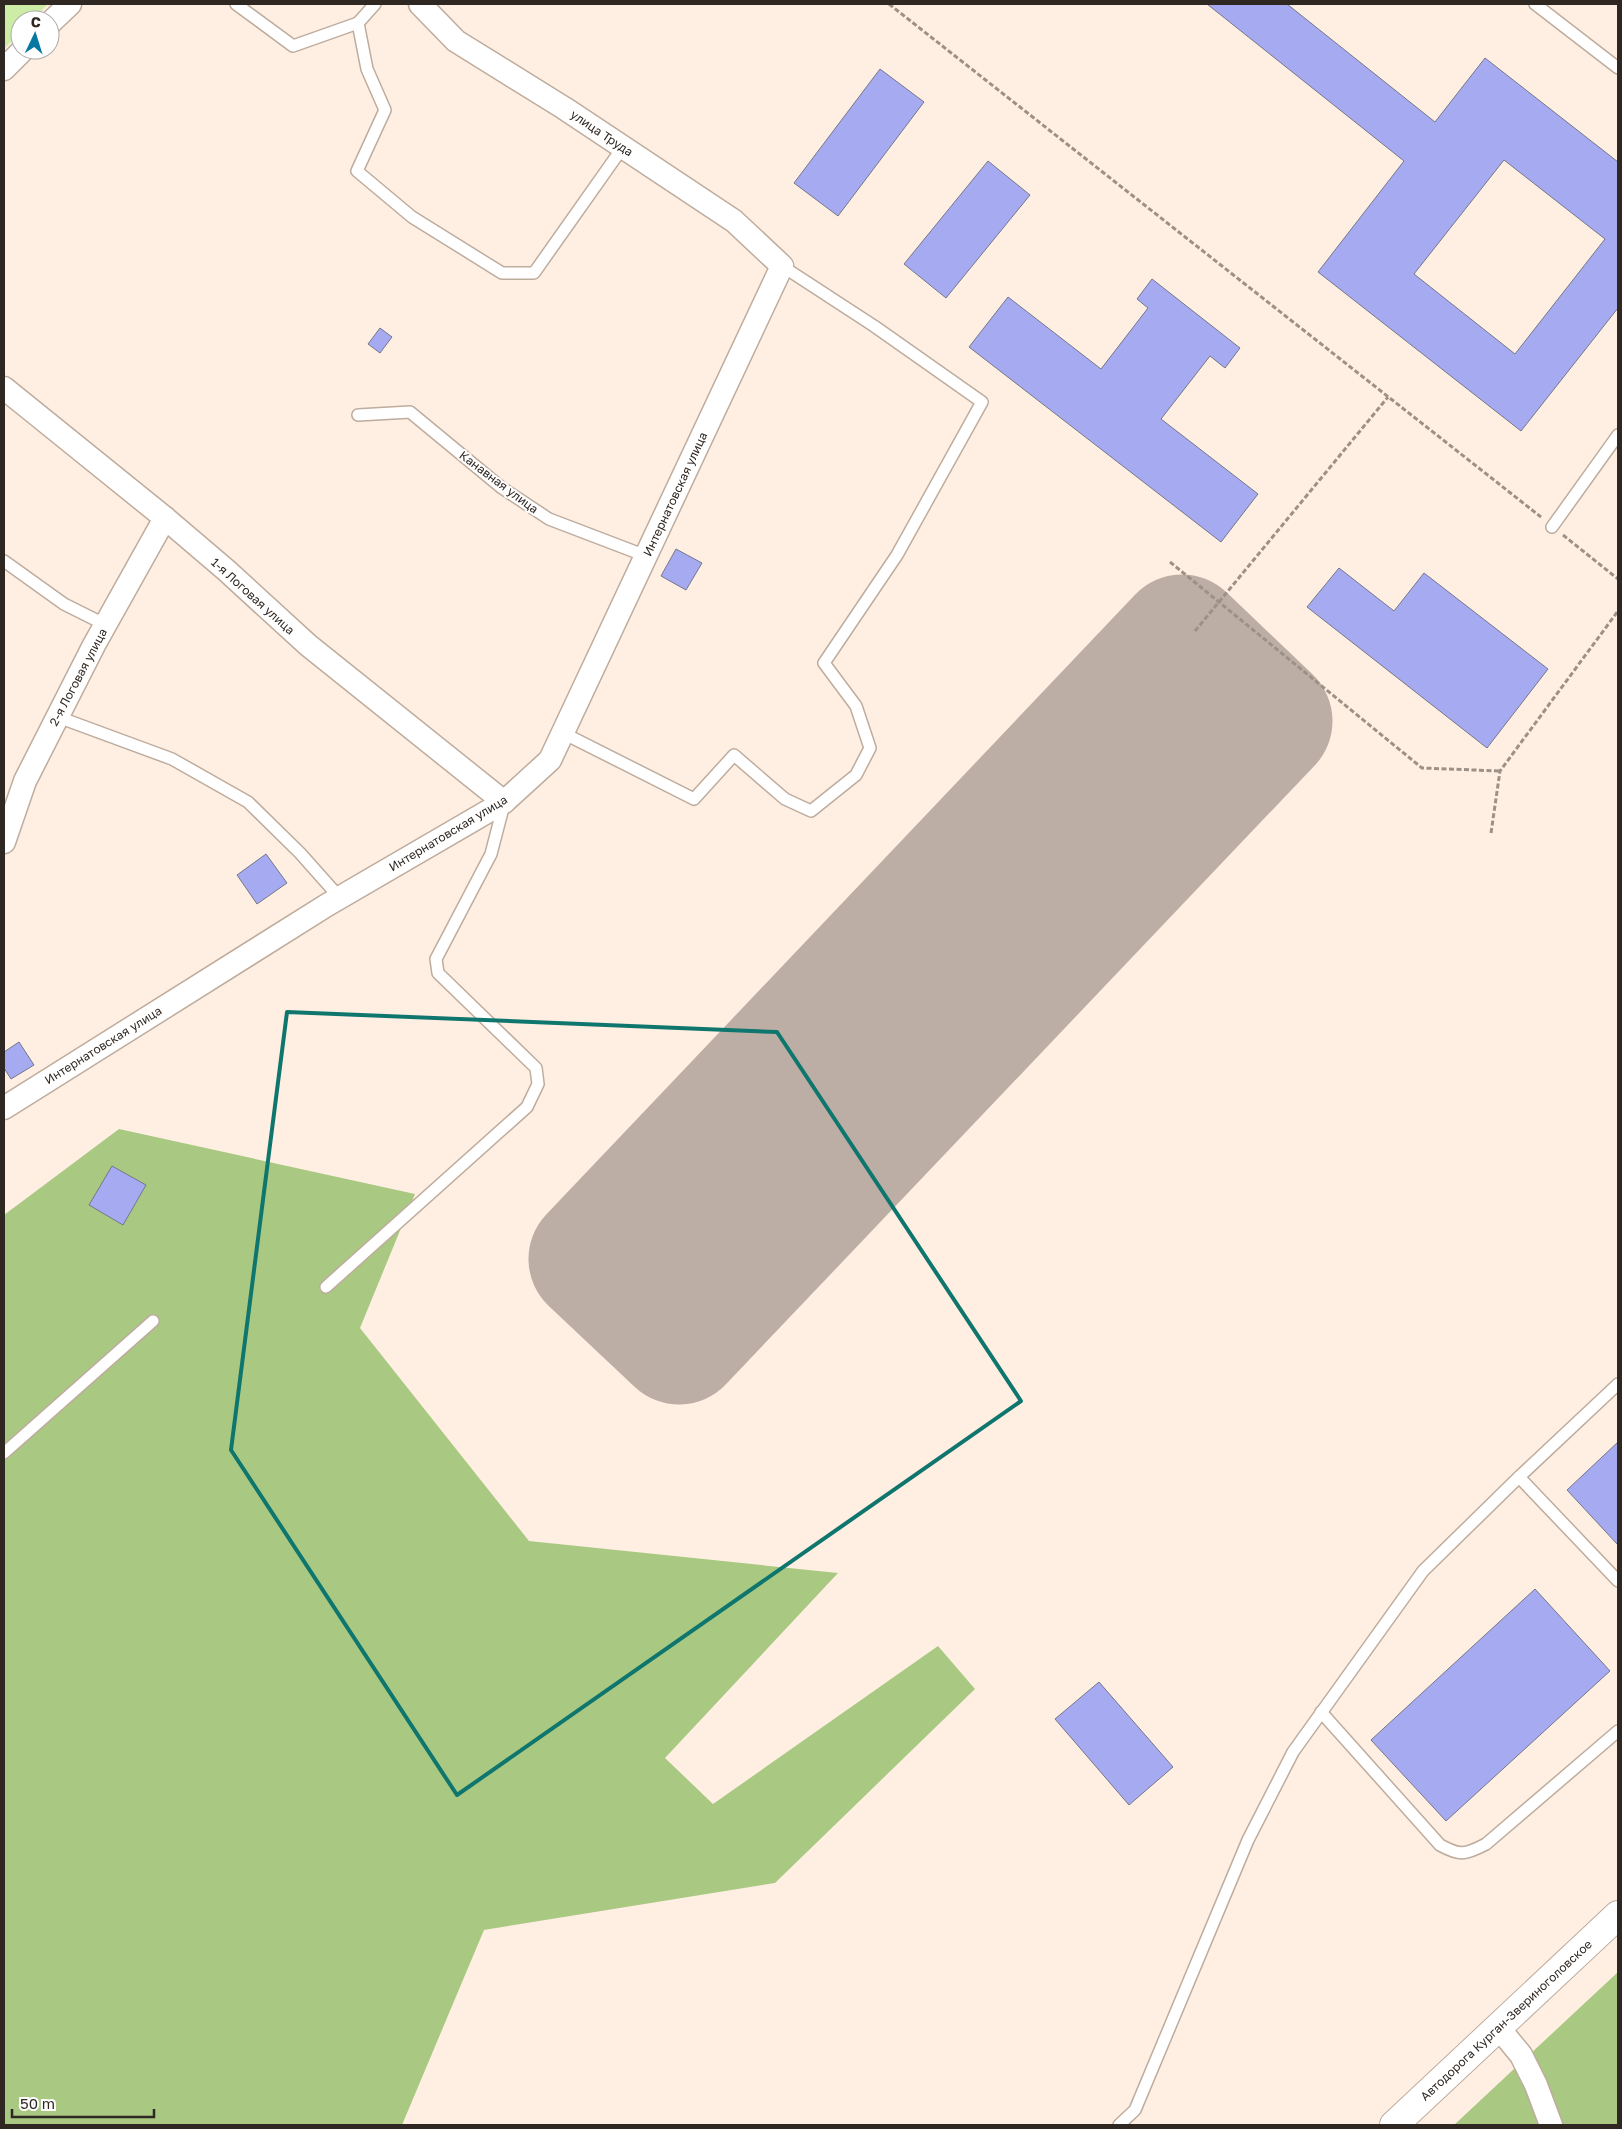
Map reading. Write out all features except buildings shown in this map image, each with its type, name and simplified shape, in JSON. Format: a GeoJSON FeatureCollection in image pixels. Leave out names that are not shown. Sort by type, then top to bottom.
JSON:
{"type":"FeatureCollection","features":[{"type":"Feature","properties":{"kind":"main road","name":"Автодорога Курган-Звериноголовское"},"geometry":{"type":"LineString","coordinates":[[1394,2125],[1618,1915]]}},
{"type":"Feature","properties":{"kind":"street"},"geometry":{"type":"LineString","coordinates":[[60,14],[70,4]]}},
{"type":"Feature","properties":{"kind":"street","name":"улица Труда"},"geometry":{"type":"LineString","coordinates":[[420,4],[456,41],[734,220],[782,266]]}},
{"type":"Feature","properties":{"kind":"street"},"geometry":{"type":"LineString","coordinates":[[4,69],[13,60]]}},
{"type":"Feature","properties":{"kind":"street","name":"Интернатовская улица"},"geometry":{"type":"LineString","coordinates":[[4,1108],[340,898],[504,802],[550,760],[782,266]]}},
{"type":"Feature","properties":{"kind":"street","name":"1-я Логовая улица"},"geometry":{"type":"LineString","coordinates":[[4,388],[165,518],[226,570],[308,645],[504,802]]}},
{"type":"Feature","properties":{"kind":"street","name":"2-я Логовая улица"},"geometry":{"type":"LineString","coordinates":[[4,842],[25,781],[94,645],[165,518]]}},
{"type":"Feature","properties":{"kind":"street"},"geometry":{"type":"LineString","coordinates":[[1498,2027],[1521,2055],[1536,2084],[1552,2125]]}},
{"type":"Feature","properties":{"kind":"lane"},"geometry":{"type":"LineString","coordinates":[[236,4],[293,46],[358,23],[375,4]]}},
{"type":"Feature","properties":{"kind":"lane"},"geometry":{"type":"LineString","coordinates":[[1535,4],[1618,68]]}},
{"type":"Feature","properties":{"kind":"lane"},"geometry":{"type":"LineString","coordinates":[[358,23],[367,69],[385,110],[357,171],[412,218],[502,274],[534,274],[623,148]]}},
{"type":"Feature","properties":{"kind":"lane"},"geometry":{"type":"LineString","coordinates":[[563,733],[694,799],[734,755],[785,799],[811,811],[856,775],[870,748],[856,706],[824,663],[897,556],[982,402],[874,326],[782,266]]}},
{"type":"Feature","properties":{"kind":"lane","name":"Канавная улица"},"geometry":{"type":"LineString","coordinates":[[358,415],[410,412],[502,488],[549,519],[646,556]]}},
{"type":"Feature","properties":{"kind":"lane"},"geometry":{"type":"LineString","coordinates":[[1552,527],[1618,435]]}},
{"type":"Feature","properties":{"kind":"lane"},"geometry":{"type":"LineString","coordinates":[[4,560],[64,604],[106,625]]}},
{"type":"Feature","properties":{"kind":"lane"},"geometry":{"type":"LineString","coordinates":[[58,717],[172,758],[248,802],[300,853],[340,898]]}},
{"type":"Feature","properties":{"kind":"lane"},"geometry":{"type":"LineString","coordinates":[[326,1287],[527,1107],[538,1084],[536,1068],[438,973],[436,959],[491,854],[504,802]]}},
{"type":"Feature","properties":{"kind":"lane"},"geometry":{"type":"LineString","coordinates":[[4,1453],[153,1321]]}},
{"type":"Feature","properties":{"kind":"lane"},"geometry":{"type":"LineString","coordinates":[[1119,2125],[1135,2110],[1248,1840],[1293,1752],[1423,1572],[1519,1477],[1618,1384]]}},
{"type":"Feature","properties":{"kind":"lane"},"geometry":{"type":"LineString","coordinates":[[1519,1477],[1618,1581]]}},
{"type":"Feature","properties":{"kind":"lane"},"geometry":{"type":"LineString","coordinates":[[1321,1712],[1440,1844],[1455,1852],[1469,1853],[1486,1844],[1618,1732]]}},
{"type":"Feature","properties":{"kind":"path"},"geometry":{"type":"LineString","coordinates":[[889,4],[1618,579]]}},
{"type":"Feature","properties":{"kind":"path"},"geometry":{"type":"LineString","coordinates":[[1195,631],[1388,397]]}},
{"type":"Feature","properties":{"kind":"path"},"geometry":{"type":"LineString","coordinates":[[1170,562],[1218,604],[1422,768],[1500,771]]}},
{"type":"Feature","properties":{"kind":"path"},"geometry":{"type":"LineString","coordinates":[[1490,834],[1500,771],[1618,611]]}},
{"type":"Feature","properties":{"kind":"highlighted area"},"geometry":{"type":"Polygon","coordinates":[[[287,1012],[777,1032],[1021,1401],[457,1795],[231,1450],[287,1012]]]}},
{"type":"Feature","properties":{"kind":"green space"},"geometry":{"type":"Polygon","coordinates":[[[4,4],[48,4],[42,10],[10,10],[10,43],[4,49],[4,4]]]}},
{"type":"Feature","properties":{"kind":"green space"},"geometry":{"type":"Polygon","coordinates":[[[119,1129],[415,1194],[360,1328],[529,1541],[838,1573],[665,1758],[713,1804],[938,1646],[975,1689],[775,1883],[484,1930],[402,2125],[4,2125],[4,1215],[119,1129]]]}},
{"type":"Feature","properties":{"kind":"green space"},"geometry":{"type":"Polygon","coordinates":[[[1618,1972],[1618,2125],[1454,2125],[1618,1972]]]}},
{"type":"Feature","properties":{"kind":"runway"},"geometry":{"type":"LineString","coordinates":[[1182,639],[1268,721],[679,1340],[593,1259],[1182,639]]}}]}
